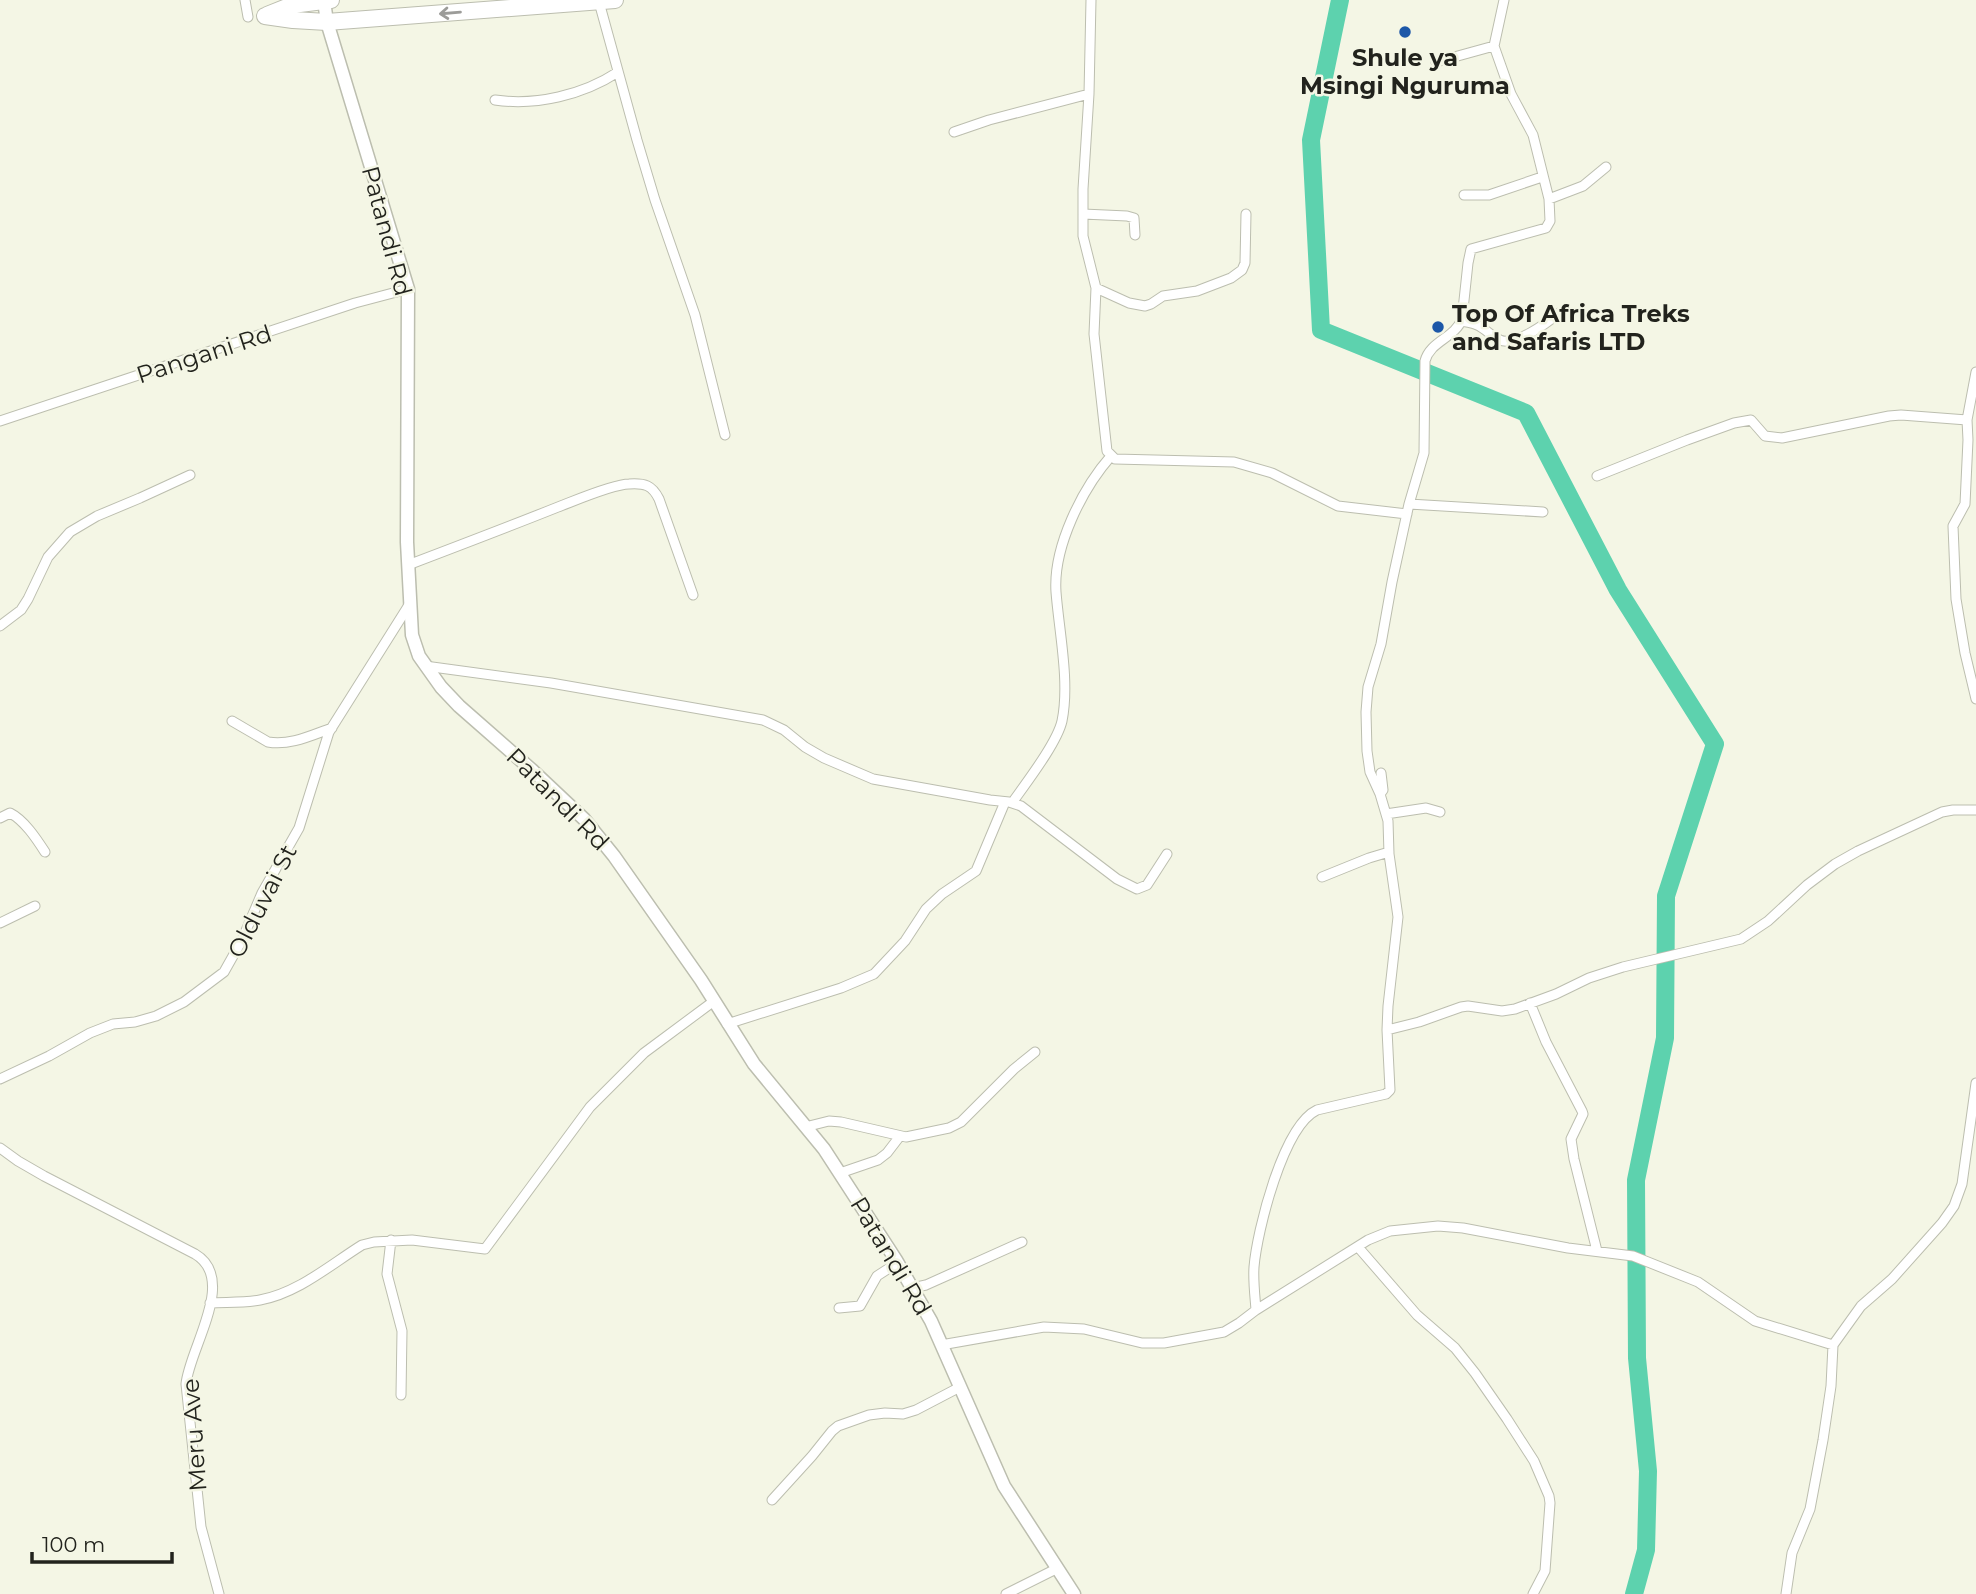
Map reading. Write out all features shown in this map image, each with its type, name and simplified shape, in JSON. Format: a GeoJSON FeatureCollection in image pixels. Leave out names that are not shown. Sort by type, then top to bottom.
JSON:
{"type":"FeatureCollection","features":[{"type":"Feature","properties":{"kind":"highway"},"geometry":{"type":"LineString","coordinates":[[331,0],[292,5],[265,16],[327,22],[615,0]]}},
{"type":"Feature","properties":{"kind":"street"},"geometry":{"type":"LineString","coordinates":[[245,0],[248,17]]}},
{"type":"Feature","properties":{"kind":"street"},"geometry":{"type":"LineString","coordinates":[[1091,0],[1083,236],[1096,288],[1094,334],[1107,451],[1111,456],[1119,459],[1234,462],[1272,473],[1338,506],[1543,512]]}},
{"type":"Feature","properties":{"kind":"street"},"geometry":{"type":"LineString","coordinates":[[1256,1310],[1255,1258],[1265,1211],[1285,1151],[1300,1125],[1312,1113],[1389,1092],[1391,1088],[1388,1030],[1398,917],[1386,814],[1370,772],[1366,712],[1368,687],[1381,644],[1408,509],[1424,453],[1424,361],[1426,354],[1453,332],[1461,321],[1471,249],[1546,228],[1550,221],[1549,199],[1533,135],[1511,94],[1494,46],[1504,0]]}},
{"type":"Feature","properties":{"kind":"street","name":"Patandi Rd"},"geometry":{"type":"LineString","coordinates":[[324,1],[327,22],[408,289],[409,605],[412,635],[424,666],[459,706],[584,819],[614,856],[701,979],[754,1065],[824,1149],[897,1263],[930,1321],[1004,1486],[1074,1594]]}},
{"type":"Feature","properties":{"kind":"street"},"geometry":{"type":"LineString","coordinates":[[599,2],[655,200],[695,315],[725,435]]}},
{"type":"Feature","properties":{"kind":"street"},"geometry":{"type":"LineString","coordinates":[[1436,62],[1494,46]]}},
{"type":"Feature","properties":{"kind":"street"},"geometry":{"type":"LineString","coordinates":[[495,100],[508,102],[552,98],[591,87],[618,72]]}},
{"type":"Feature","properties":{"kind":"street"},"geometry":{"type":"LineString","coordinates":[[954,132],[1089,94]]}},
{"type":"Feature","properties":{"kind":"street"},"geometry":{"type":"LineString","coordinates":[[1549,199],[1583,186],[1606,167]]}},
{"type":"Feature","properties":{"kind":"street"},"geometry":{"type":"LineString","coordinates":[[1464,195],[1489,195],[1542,177]]}},
{"type":"Feature","properties":{"kind":"street"},"geometry":{"type":"LineString","coordinates":[[1083,214],[1134,218],[1135,235]]}},
{"type":"Feature","properties":{"kind":"street"},"geometry":{"type":"LineString","coordinates":[[1096,288],[1129,303],[1145,306],[1163,296],[1197,291],[1231,278],[1242,270],[1245,263],[1246,214]]}},
{"type":"Feature","properties":{"kind":"street","name":"Pangani Rd"},"geometry":{"type":"LineString","coordinates":[[0,421],[355,303],[408,289]]}},
{"type":"Feature","properties":{"kind":"street"},"geometry":{"type":"LineString","coordinates":[[1461,321],[1478,325],[1507,342],[1514,341],[1559,313]]}},
{"type":"Feature","properties":{"kind":"street"},"geometry":{"type":"LineString","coordinates":[[1976,372],[1967,420],[1965,504],[1954,523],[1953,532],[1956,599],[1976,699]]}},
{"type":"Feature","properties":{"kind":"street"},"geometry":{"type":"LineString","coordinates":[[1597,476],[1657,450],[1734,423],[1751,421],[1765,436],[1782,438],[1889,416],[1967,420]]}},
{"type":"Feature","properties":{"kind":"street"},"geometry":{"type":"LineString","coordinates":[[727,1024],[841,988],[874,974],[905,941],[926,909],[976,870],[1009,802],[1045,754],[1061,723],[1064,689],[1056,578],[1072,519],[1092,481],[1111,456]]}},
{"type":"Feature","properties":{"kind":"street"},"geometry":{"type":"LineString","coordinates":[[0,625],[21,610],[48,557],[70,532],[97,516],[190,475]]}},
{"type":"Feature","properties":{"kind":"street"},"geometry":{"type":"LineString","coordinates":[[408,565],[574,501],[625,484],[639,484],[654,489],[659,499],[692,595]]}},
{"type":"Feature","properties":{"kind":"street","name":"Olduvai St"},"geometry":{"type":"LineString","coordinates":[[0,1079],[102,1028],[156,1016],[184,1002],[224,972],[242,940],[262,893],[299,828],[332,728],[409,605]]}},
{"type":"Feature","properties":{"kind":"street"},"geometry":{"type":"LineString","coordinates":[[424,666],[551,683],[763,720],[784,730],[824,758],[873,779],[1009,802],[1031,813],[1117,879],[1137,889],[1147,884],[1167,854]]}},
{"type":"Feature","properties":{"kind":"street"},"geometry":{"type":"LineString","coordinates":[[232,720],[268,742],[275,743],[289,742],[332,728]]}},
{"type":"Feature","properties":{"kind":"street"},"geometry":{"type":"LineString","coordinates":[[1380,794],[1383,790],[1381,773]]}},
{"type":"Feature","properties":{"kind":"street"},"geometry":{"type":"LineString","coordinates":[[1386,814],[1426,808],[1440,813]]}},
{"type":"Feature","properties":{"kind":"street"},"geometry":{"type":"LineString","coordinates":[[1388,1030],[1461,1007],[1502,1011],[1623,967],[1741,939],[1768,921],[1807,885],[1858,850],[1942,813],[1976,810]]}},
{"type":"Feature","properties":{"kind":"street"},"geometry":{"type":"LineString","coordinates":[[0,818],[10,813],[15,816],[37,839],[44,852]]}},
{"type":"Feature","properties":{"kind":"street"},"geometry":{"type":"LineString","coordinates":[[1322,877],[1389,852]]}},
{"type":"Feature","properties":{"kind":"street"},"geometry":{"type":"LineString","coordinates":[[0,923],[35,906]]}},
{"type":"Feature","properties":{"kind":"street"},"geometry":{"type":"LineString","coordinates":[[210,1303],[251,1301],[274,1296],[296,1287],[362,1245],[412,1240],[485,1250],[590,1107],[644,1053],[714,1001]]}},
{"type":"Feature","properties":{"kind":"street"},"geometry":{"type":"LineString","coordinates":[[1530,1003],[1546,1042],[1582,1111],[1583,1115],[1572,1135],[1573,1149],[1597,1251]]}},
{"type":"Feature","properties":{"kind":"street"},"geometry":{"type":"LineString","coordinates":[[805,1127],[829,1121],[841,1122],[914,1137],[949,1128],[961,1122],[1035,1052]]}},
{"type":"Feature","properties":{"kind":"street"},"geometry":{"type":"LineString","coordinates":[[1786,1594],[1792,1553],[1810,1509],[1831,1386],[1833,1345],[1861,1306],[1892,1279],[1954,1206],[1962,1184],[1976,1083]]}},
{"type":"Feature","properties":{"kind":"street"},"geometry":{"type":"LineString","coordinates":[[839,1173],[878,1160],[900,1136]]}},
{"type":"Feature","properties":{"kind":"street","name":"Meru Ave"},"geometry":{"type":"LineString","coordinates":[[0,1148],[44,1176],[203,1259],[212,1273],[206,1322],[189,1367],[186,1384],[201,1527],[219,1594]]}},
{"type":"Feature","properties":{"kind":"street"},"geometry":{"type":"LineString","coordinates":[[941,1345],[1044,1327],[1083,1329],[1142,1343],[1164,1343],[1224,1332],[1368,1240],[1390,1231],[1438,1226],[1633,1256],[1698,1282],[1755,1321],[1833,1345]]}},
{"type":"Feature","properties":{"kind":"street"},"geometry":{"type":"LineString","coordinates":[[391,1240],[387,1275],[402,1331],[401,1395]]}},
{"type":"Feature","properties":{"kind":"street"},"geometry":{"type":"LineString","coordinates":[[912,1289],[1022,1242]]}},
{"type":"Feature","properties":{"kind":"street"},"geometry":{"type":"LineString","coordinates":[[1358,1247],[1416,1315],[1455,1348],[1534,1461],[1550,1503],[1545,1571],[1533,1594]]}},
{"type":"Feature","properties":{"kind":"street"},"geometry":{"type":"LineString","coordinates":[[839,1308],[860,1306],[877,1276],[897,1263]]}},
{"type":"Feature","properties":{"kind":"street"},"geometry":{"type":"LineString","coordinates":[[772,1500],[838,1426],[869,1415],[903,1414],[916,1410],[960,1387]]}},
{"type":"Feature","properties":{"kind":"street"},"geometry":{"type":"LineString","coordinates":[[1006,1594],[1056,1569]]}},
{"type":"Feature","properties":{"kind":"waterway"},"geometry":{"type":"LineString","coordinates":[[1340,0],[1311,140],[1321,330],[1526,413],[1618,590],[1715,744],[1666,896],[1665,1038],[1636,1180],[1637,1358],[1648,1471],[1646,1550],[1634,1594]]}},
{"type":"Feature","properties":{"kind":"place","name":"Shule ya Msingi Nguruma"},"geometry":{"type":"Point","coordinates":[1405,32]}},
{"type":"Feature","properties":{"kind":"place","name":"Top Of Africa Treks and Safaris LTD"},"geometry":{"type":"Point","coordinates":[1438,327]}}]}
